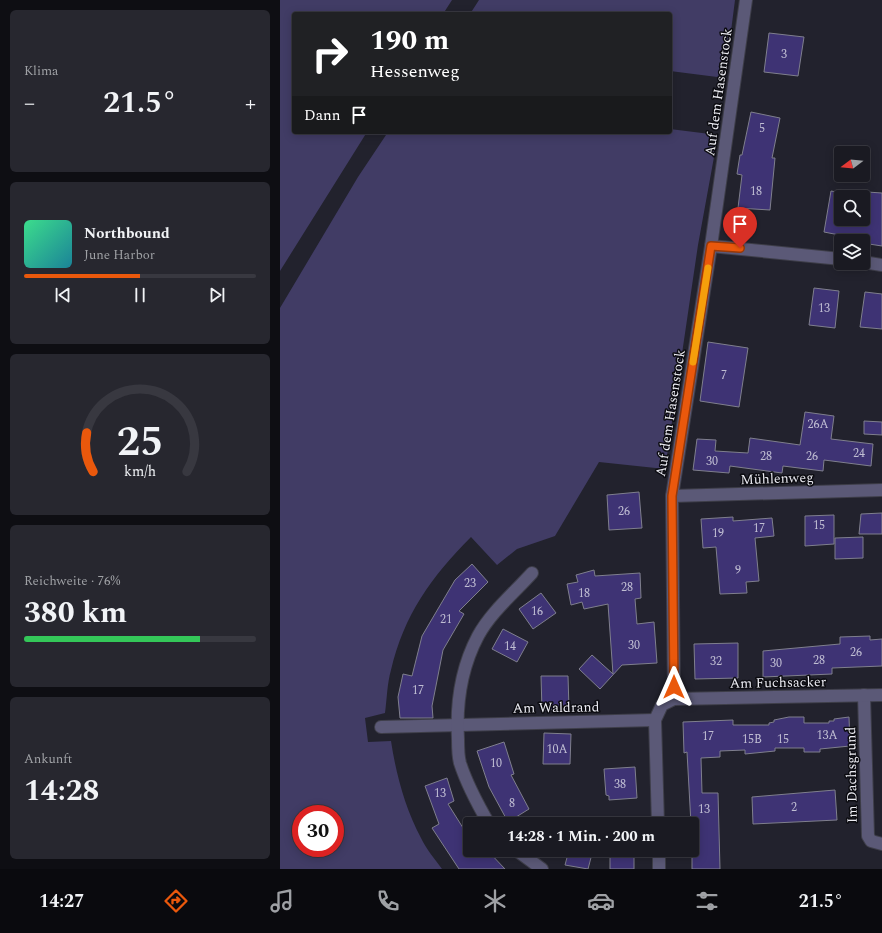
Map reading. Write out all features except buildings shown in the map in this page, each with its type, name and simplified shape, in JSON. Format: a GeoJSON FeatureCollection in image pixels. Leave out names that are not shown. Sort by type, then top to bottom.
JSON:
{"type":"FeatureCollection","features":[{"type":"Feature","properties":{"kind":"street","name":"Auf dem Hasenstock"},"geometry":{"type":"LineString","coordinates":[[674,699],[672,496],[711,246],[746,0]]}},
{"type":"Feature","properties":{"kind":"street"},"geometry":{"type":"LineString","coordinates":[[711,246],[834,258]]}},
{"type":"Feature","properties":{"kind":"street"},"geometry":{"type":"LineString","coordinates":[[870,263],[882,265]]}},
{"type":"Feature","properties":{"kind":"street","name":"Mühlenweg"},"geometry":{"type":"LineString","coordinates":[[672,496],[882,490]]}},
{"type":"Feature","properties":{"kind":"street"},"geometry":{"type":"LineString","coordinates":[[485,817],[474,798],[459,762],[457,725],[458,692],[468,658],[478,635],[494,613],[532,573]]}},
{"type":"Feature","properties":{"kind":"street","name":"Im Dachsgrund"},"geometry":{"type":"LineString","coordinates":[[864,695],[868,836],[871,841],[882,844]]}},
{"type":"Feature","properties":{"kind":"street","name":"Am Fuchsacker"},"geometry":{"type":"LineString","coordinates":[[674,699],[882,695]]}},
{"type":"Feature","properties":{"kind":"street"},"geometry":{"type":"LineString","coordinates":[[658,817],[655,720],[662,705],[674,699]]}},
{"type":"Feature","properties":{"kind":"street","name":"Am Waldrand"},"geometry":{"type":"LineString","coordinates":[[381,727],[655,720]]}},
{"type":"Feature","properties":{"kind":"street"},"geometry":{"type":"LineString","coordinates":[[526,857],[542,869]]}},
{"type":"Feature","properties":{"kind":"street"},"geometry":{"type":"LineString","coordinates":[[659,857],[659,869]]}},
{"type":"Feature","properties":{"kind":"shaded area"},"geometry":{"type":"Polygon","coordinates":[[[280,0],[452,0],[444,12],[292,12],[292,134],[366,134],[280,271],[280,0]]]}},
{"type":"Feature","properties":{"kind":"shaded area"},"geometry":{"type":"Polygon","coordinates":[[[479,0],[735,0],[725,78],[672,71],[672,12],[471,12],[479,0]]]}},
{"type":"Feature","properties":{"kind":"shaded area"},"geometry":{"type":"Polygon","coordinates":[[[672,129],[718,135],[698,245],[665,469],[599,462],[555,536],[517,549],[497,565],[471,537],[443,567],[411,614],[403,632],[391,670],[385,713],[365,718],[368,742],[391,741],[398,778],[410,815],[423,842],[442,869],[280,869],[280,308],[358,177],[387,134],[672,134],[672,129]]]}},
{"type":"Feature","properties":{"kind":"slow traffic"},"geometry":{"type":"LineString","coordinates":[[693,362],[708,268]]}},
{"type":"Feature","properties":{"kind":"route"},"geometry":{"type":"LineString","coordinates":[[674,687],[672,496],[711,246],[740,248]]}}]}
